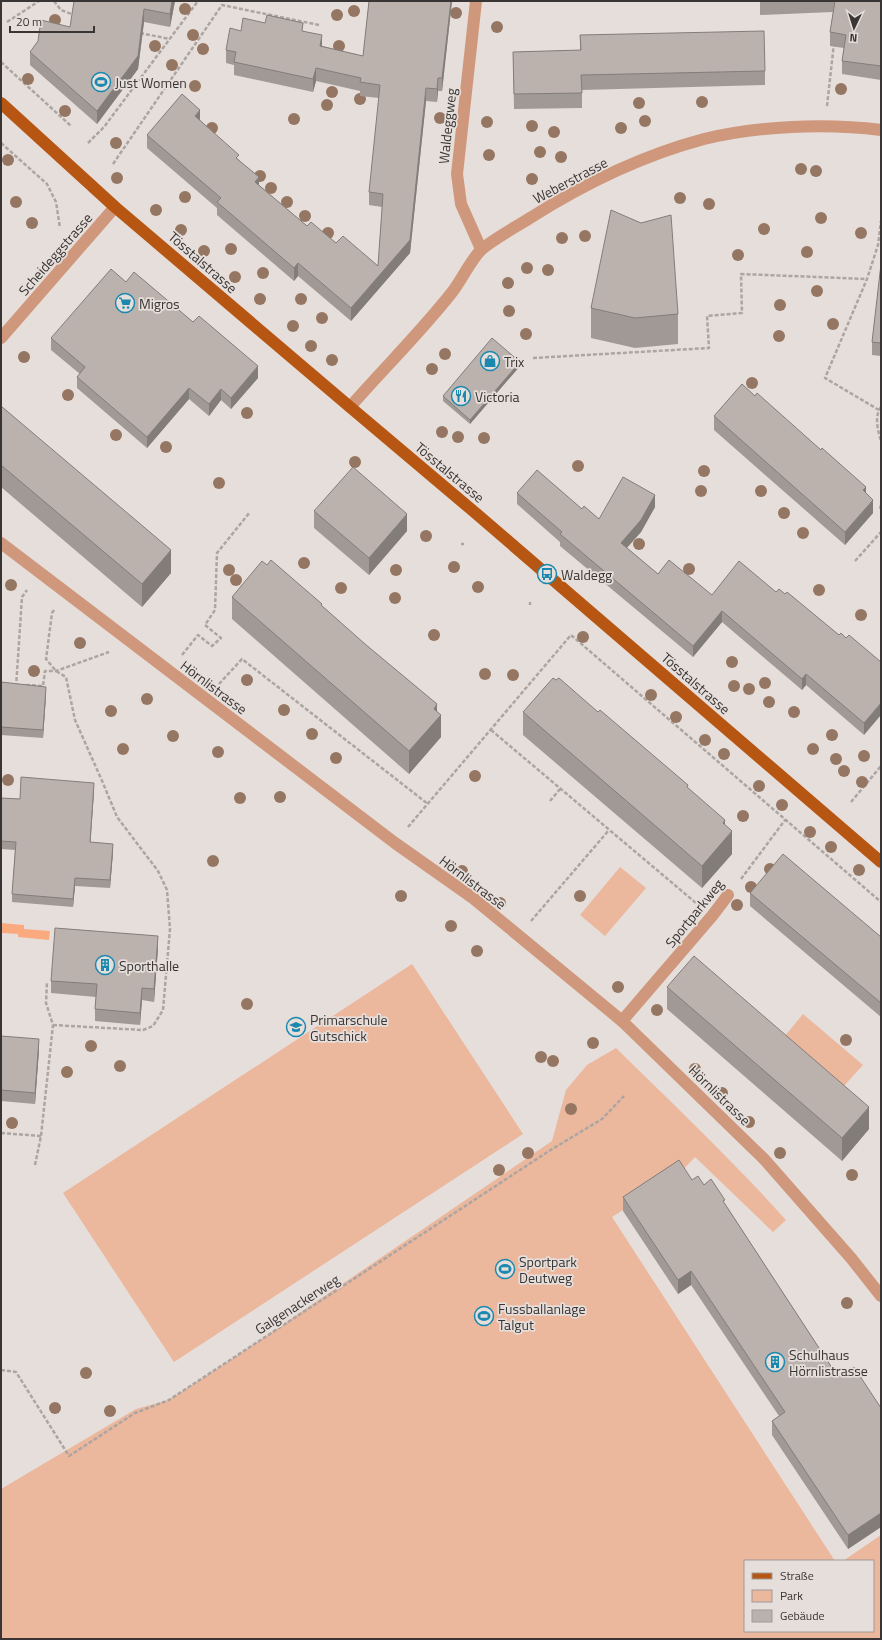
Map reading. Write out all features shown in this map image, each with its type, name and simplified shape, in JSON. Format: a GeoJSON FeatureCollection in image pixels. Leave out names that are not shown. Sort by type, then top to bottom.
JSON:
{"type":"FeatureCollection","features":[{"type":"Feature","properties":{"kind":"main road","name":"Tösstalstrasse"},"geometry":{"type":"LineString","coordinates":[[1,103],[115,207],[472,510],[822,813],[881,862]]}},
{"type":"Feature","properties":{"kind":"street","name":"Waldeggweg"},"geometry":{"type":"LineString","coordinates":[[476,1],[457,174],[461,204],[481,249]]}},
{"type":"Feature","properties":{"kind":"street","name":"Weberstrasse"},"geometry":{"type":"LineString","coordinates":[[350,407],[384,367],[404,349],[454,290],[481,249],[552,204],[606,176],[661,153],[704,139],[755,131],[818,126],[856,127],[881,130]]}},
{"type":"Feature","properties":{"kind":"street","name":"Scheideggstrasse"},"geometry":{"type":"LineString","coordinates":[[1,338],[115,207]]}},
{"type":"Feature","properties":{"kind":"street","name":"Hörnlistrasse"},"geometry":{"type":"LineString","coordinates":[[1,543],[395,843],[473,898],[622,1021],[764,1159],[851,1258],[881,1296]]}},
{"type":"Feature","properties":{"kind":"street","name":"Sportparkweg"},"geometry":{"type":"LineString","coordinates":[[622,1021],[712,916],[728,895]]}},
{"type":"Feature","properties":{"kind":"path"},"geometry":{"type":"LineString","coordinates":[[7,22],[39,1]]}},
{"type":"Feature","properties":{"kind":"path"},"geometry":{"type":"LineString","coordinates":[[54,1],[61,10],[76,16]]}},
{"type":"Feature","properties":{"kind":"path"},"geometry":{"type":"LineString","coordinates":[[88,143],[104,126],[198,1]]}},
{"type":"Feature","properties":{"kind":"path"},"geometry":{"type":"LineString","coordinates":[[113,164],[222,6],[319,25]]}},
{"type":"Feature","properties":{"kind":"path"},"geometry":{"type":"LineString","coordinates":[[134,32],[170,38]]}},
{"type":"Feature","properties":{"kind":"path"},"geometry":{"type":"LineString","coordinates":[[826,107],[834,40]]}},
{"type":"Feature","properties":{"kind":"path"},"geometry":{"type":"LineString","coordinates":[[1,62],[72,126],[66,127]]}},
{"type":"Feature","properties":{"kind":"path"},"geometry":{"type":"LineString","coordinates":[[1,143],[47,184],[56,202],[60,228]]}},
{"type":"Feature","properties":{"kind":"path"},"geometry":{"type":"LineString","coordinates":[[881,221],[878,245],[867,279],[825,378],[880,408],[877,429],[881,441]]}},
{"type":"Feature","properties":{"kind":"path"},"geometry":{"type":"LineString","coordinates":[[533,358],[709,348],[708,316],[742,313],[741,274],[867,279]]}},
{"type":"Feature","properties":{"kind":"path"},"geometry":{"type":"LineString","coordinates":[[881,505],[881,511]]}},
{"type":"Feature","properties":{"kind":"path"},"geometry":{"type":"LineString","coordinates":[[168,671],[198,635],[212,646],[221,638],[205,625],[215,610],[217,554],[250,512]]}},
{"type":"Feature","properties":{"kind":"path"},"geometry":{"type":"LineString","coordinates":[[855,561],[881,532]]}},
{"type":"Feature","properties":{"kind":"path"},"geometry":{"type":"LineString","coordinates":[[15,692],[22,597],[40,573]]}},
{"type":"Feature","properties":{"kind":"path"},"geometry":{"type":"LineString","coordinates":[[53,1026],[143,1030],[153,1026],[163,1010],[170,929],[167,890],[158,871],[116,817],[103,782],[75,720],[66,677],[56,671],[46,659],[52,613],[56,608]]}},
{"type":"Feature","properties":{"kind":"path"},"geometry":{"type":"LineString","coordinates":[[395,843],[571,635],[881,902]]}},
{"type":"Feature","properties":{"kind":"path"},"geometry":{"type":"LineString","coordinates":[[16,684],[43,686],[45,671],[56,671],[132,643]]}},
{"type":"Feature","properties":{"kind":"path"},"geometry":{"type":"LineString","coordinates":[[205,699],[242,659],[428,804]]}},
{"type":"Feature","properties":{"kind":"path"},"geometry":{"type":"LineString","coordinates":[[490,730],[712,916]]}},
{"type":"Feature","properties":{"kind":"path"},"geometry":{"type":"LineString","coordinates":[[851,802],[881,766]]}},
{"type":"Feature","properties":{"kind":"path"},"geometry":{"type":"LineString","coordinates":[[550,801],[560,789]]}},
{"type":"Feature","properties":{"kind":"path","name":"Sportparkweg"},"geometry":{"type":"LineString","coordinates":[[728,895],[785,820]]}},
{"type":"Feature","properties":{"kind":"path"},"geometry":{"type":"LineString","coordinates":[[518,935],[609,830]]}},
{"type":"Feature","properties":{"kind":"path"},"geometry":{"type":"LineString","coordinates":[[35,1165],[41,1136],[53,1026],[46,1003],[47,982]]}},
{"type":"Feature","properties":{"kind":"path","name":"Galgenackerweg"},"geometry":{"type":"LineString","coordinates":[[1,1370],[16,1372],[69,1456],[135,1413],[169,1400],[549,1151],[602,1119],[624,1096]]}},
{"type":"Feature","properties":{"kind":"path"},"geometry":{"type":"LineString","coordinates":[[1,1133],[41,1136]]}},
{"type":"Feature","properties":{"kind":"green space"},"geometry":{"type":"Polygon","coordinates":[[[620,867],[646,888],[605,936],[580,915],[620,867]]]}},
{"type":"Feature","properties":{"kind":"green space"},"geometry":{"type":"Polygon","coordinates":[[[412,964],[523,1134],[174,1362],[63,1193],[412,964]]]}},
{"type":"Feature","properties":{"kind":"green space"},"geometry":{"type":"Polygon","coordinates":[[[803,1014],[863,1065],[843,1087],[784,1037],[803,1014]]]}},
{"type":"Feature","properties":{"kind":"green space","name":"Fussballanlage Talgut"},"geometry":{"type":"Polygon","coordinates":[[[616,1048],[724,1154],[786,1220],[773,1232],[695,1157],[679,1174],[612,1217],[834,1560],[744,1560],[744,1632],[874,1632],[874,1560],[844,1560],[881,1535],[881,1639],[1,1639],[1,1489],[136,1409],[169,1400],[241,1353],[552,1141],[566,1090],[587,1065],[616,1048]]]}},
{"type":"Feature","properties":{"kind":"shaded area"},"geometry":{"type":"Polygon","coordinates":[[[1,923],[24,925],[24,929],[50,931],[49,940],[18,937],[18,934],[1,933],[1,923]]]}},
{"type":"Feature","properties":{"kind":"building"},"geometry":{"type":"Polygon","coordinates":[[[74,1],[172,1],[170,14],[144,9],[138,56],[97,111],[30,52],[38,41],[41,20],[70,27],[74,1]]]}},
{"type":"Feature","properties":{"kind":"building"},"geometry":{"type":"Polygon","coordinates":[[[369,1],[451,1],[442,78],[438,78],[437,89],[426,88],[410,240],[351,308],[298,263],[294,268],[217,202],[221,198],[147,135],[182,94],[200,110],[195,116],[239,155],[236,158],[259,177],[255,182],[307,226],[311,222],[336,243],[343,236],[378,266],[383,194],[369,192],[380,85],[360,82],[361,78],[316,68],[313,79],[234,62],[236,52],[226,50],[230,28],[241,31],[243,18],[265,23],[267,15],[303,23],[302,31],[322,35],[320,46],[363,56],[369,1]]]}},
{"type":"Feature","properties":{"kind":"building"},"geometry":{"type":"Polygon","coordinates":[[[835,1],[881,1],[881,66],[842,61],[846,35],[830,32],[835,1]]]}},
{"type":"Feature","properties":{"kind":"building"},"geometry":{"type":"Polygon","coordinates":[[[764,31],[765,71],[581,75],[582,93],[514,94],[513,52],[581,50],[580,35],[764,31]]]}},
{"type":"Feature","properties":{"kind":"building"},"geometry":{"type":"Polygon","coordinates":[[[611,210],[641,223],[671,215],[678,314],[635,318],[591,308],[611,210]]]}},
{"type":"Feature","properties":{"kind":"building"},"geometry":{"type":"Polygon","coordinates":[[[881,264],[881,343],[872,342],[881,264]]]}},
{"type":"Feature","properties":{"kind":"building"},"geometry":{"type":"Polygon","coordinates":[[[111,269],[126,282],[134,272],[193,322],[199,316],[258,366],[231,398],[221,389],[209,404],[189,388],[147,437],[77,377],[85,367],[51,338],[111,269]]]}},
{"type":"Feature","properties":{"kind":"building"},"geometry":{"type":"Polygon","coordinates":[[[492,338],[520,362],[470,420],[443,396],[492,338]]]}},
{"type":"Feature","properties":{"kind":"building"},"geometry":{"type":"Polygon","coordinates":[[[742,384],[755,396],[757,393],[821,450],[822,448],[866,487],[863,490],[873,500],[845,532],[714,416],[742,384]]]}},
{"type":"Feature","properties":{"kind":"building"},"geometry":{"type":"Polygon","coordinates":[[[1,406],[171,550],[142,584],[1,465],[1,406]]]}},
{"type":"Feature","properties":{"kind":"building"},"geometry":{"type":"Polygon","coordinates":[[[353,467],[407,514],[369,558],[314,511],[353,467]]]}},
{"type":"Feature","properties":{"kind":"building"},"geometry":{"type":"Polygon","coordinates":[[[537,470],[582,509],[584,506],[599,519],[623,477],[655,495],[641,520],[621,543],[658,574],[669,560],[712,595],[739,561],[776,592],[779,589],[785,594],[787,592],[839,635],[841,633],[846,638],[849,635],[881,662],[881,703],[864,723],[806,674],[802,679],[722,611],[693,646],[560,534],[562,532],[517,493],[537,470]]]}},
{"type":"Feature","properties":{"kind":"building"},"geometry":{"type":"Polygon","coordinates":[[[271,560],[365,644],[437,704],[434,709],[441,715],[409,751],[232,597],[262,561],[267,565],[271,560]]]}},
{"type":"Feature","properties":{"kind":"building"},"geometry":{"type":"Polygon","coordinates":[[[553,678],[556,680],[559,678],[598,712],[600,710],[688,785],[687,787],[725,820],[723,823],[732,831],[702,866],[523,712],[553,678]]]}},
{"type":"Feature","properties":{"kind":"building"},"geometry":{"type":"Polygon","coordinates":[[[1,682],[46,687],[43,730],[1,727],[1,682]]]}},
{"type":"Feature","properties":{"kind":"building"},"geometry":{"type":"Polygon","coordinates":[[[21,777],[94,783],[90,842],[113,844],[110,880],[75,878],[73,899],[12,894],[16,842],[1,841],[1,798],[20,799],[21,777]]]}},
{"type":"Feature","properties":{"kind":"building"},"geometry":{"type":"Polygon","coordinates":[[[783,854],[881,937],[881,1003],[750,893],[783,854]]]}},
{"type":"Feature","properties":{"kind":"building","name":"Sporthalle"},"geometry":{"type":"Polygon","coordinates":[[[55,928],[158,936],[154,989],[142,988],[140,1013],[95,1009],[97,984],[51,981],[55,928]]]}},
{"type":"Feature","properties":{"kind":"building"},"geometry":{"type":"Polygon","coordinates":[[[694,956],[869,1107],[842,1138],[667,987],[694,956]]]}},
{"type":"Feature","properties":{"kind":"building"},"geometry":{"type":"Polygon","coordinates":[[[1,1036],[39,1039],[35,1093],[1,1090],[1,1036]]]}},
{"type":"Feature","properties":{"kind":"building","name":"Schulhaus Hörnlistrasse"},"geometry":{"type":"Polygon","coordinates":[[[679,1160],[692,1180],[698,1176],[704,1185],[711,1179],[725,1200],[723,1201],[838,1377],[854,1367],[881,1408],[881,1513],[848,1535],[772,1421],[785,1412],[691,1271],[678,1280],[623,1197],[679,1160]]]}},
{"type":"Feature","properties":{"kind":"place","name":"Just Women"},"geometry":{"type":"Point","coordinates":[101,82]}},
{"type":"Feature","properties":{"kind":"place","name":"Migros"},"geometry":{"type":"Point","coordinates":[125,303]}},
{"type":"Feature","properties":{"kind":"place","name":"Trix"},"geometry":{"type":"Point","coordinates":[490,361]}},
{"type":"Feature","properties":{"kind":"place","name":"Victoria"},"geometry":{"type":"Point","coordinates":[461,396]}},
{"type":"Feature","properties":{"kind":"place","name":"Waldegg"},"geometry":{"type":"Point","coordinates":[547,574]}},
{"type":"Feature","properties":{"kind":"place","name":"Sporthalle"},"geometry":{"type":"Point","coordinates":[105,965]}},
{"type":"Feature","properties":{"kind":"place","name":"Primarschule Gutschick"},"geometry":{"type":"Point","coordinates":[296,1027]}},
{"type":"Feature","properties":{"kind":"place","name":"Sportpark Deutweg"},"geometry":{"type":"Point","coordinates":[505,1269]}},
{"type":"Feature","properties":{"kind":"place","name":"Fussballanlage Talgut"},"geometry":{"type":"Point","coordinates":[484,1316]}},
{"type":"Feature","properties":{"kind":"place","name":"Schulhaus Hörnlistrasse"},"geometry":{"type":"Point","coordinates":[775,1362]}}]}
